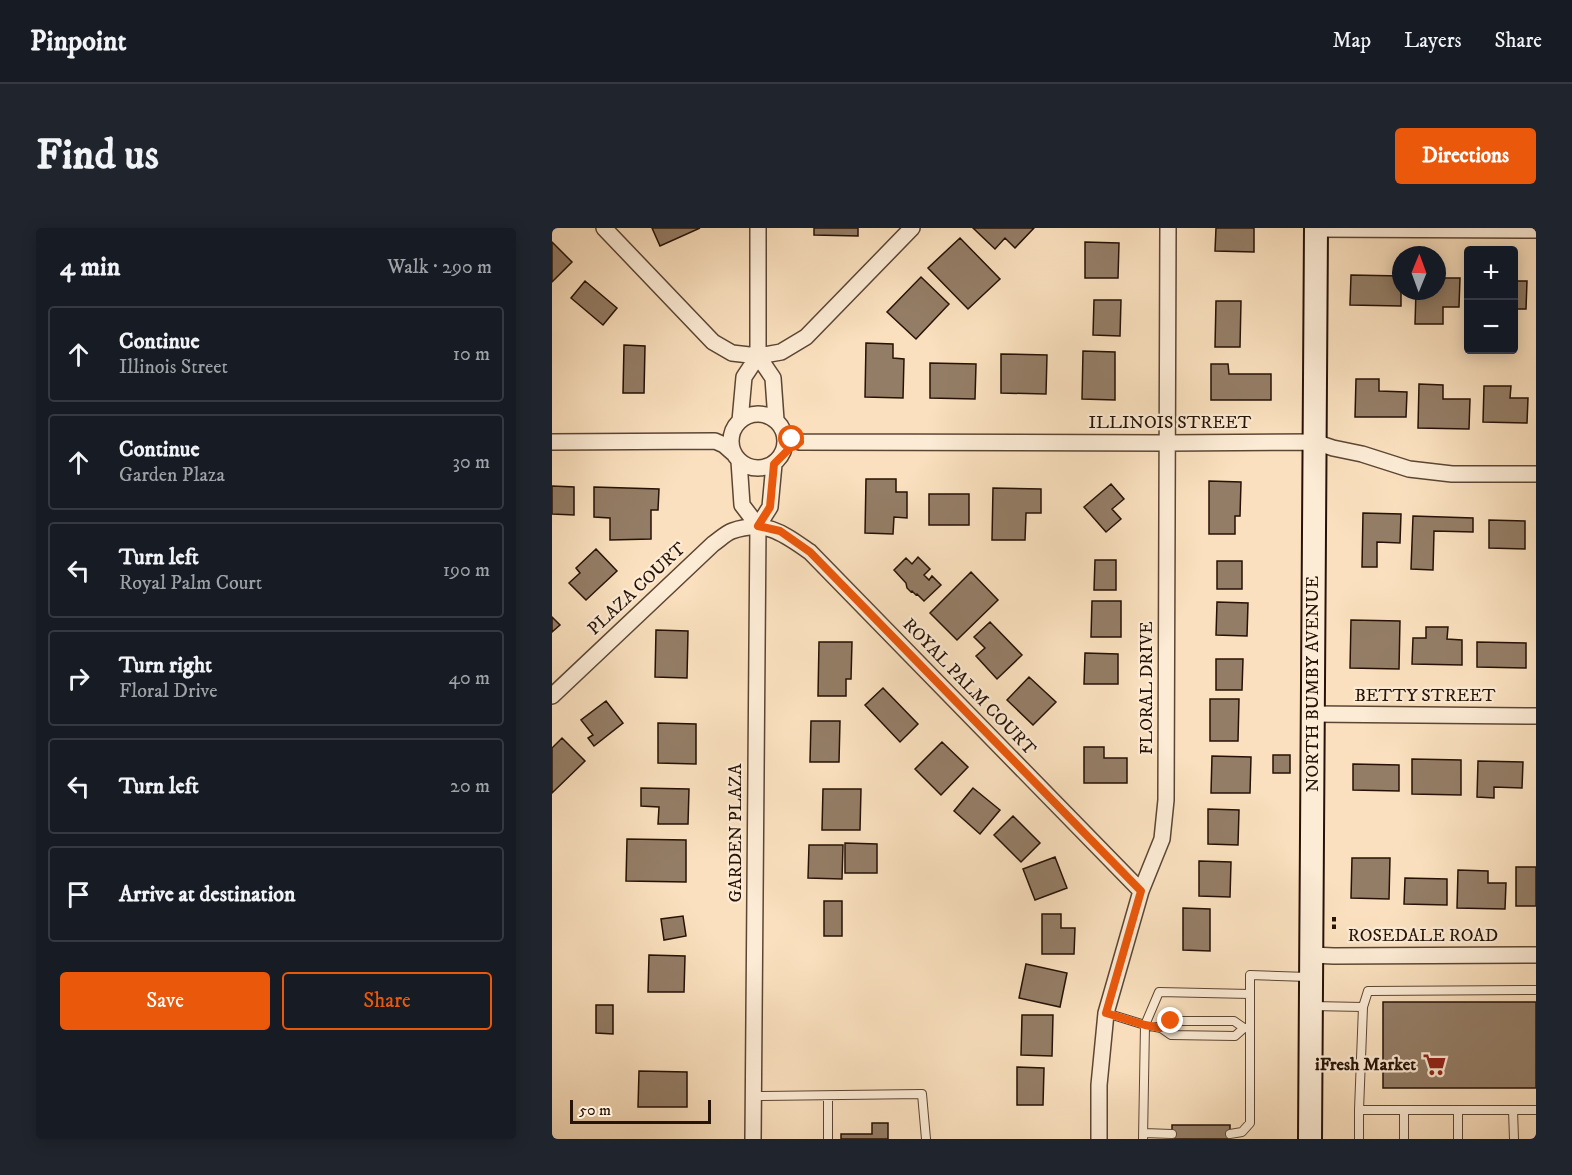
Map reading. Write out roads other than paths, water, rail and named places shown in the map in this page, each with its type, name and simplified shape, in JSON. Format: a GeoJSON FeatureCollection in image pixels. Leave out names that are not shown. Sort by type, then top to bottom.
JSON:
{"type":"FeatureCollection","features":[{"type":"Feature","properties":{"kind":"street"},"geometry":{"type":"LineString","coordinates":[[604,228],[713,342],[732,353],[758,356],[781,352],[806,337],[912,228]]}},
{"type":"Feature","properties":{"kind":"street"},"geometry":{"type":"LineString","coordinates":[[758,228],[758,356],[772,378],[785,445],[778,459]]}},
{"type":"Feature","properties":{"kind":"street","name":"FLORAL DRIVE"},"geometry":{"type":"LineString","coordinates":[[1099,1139],[1099,1085],[1106,1013],[1141,891],[1162,839],[1166,800],[1168,228]]}},
{"type":"Feature","properties":{"kind":"street"},"geometry":{"type":"LineString","coordinates":[[1316,229],[1536,230]]}},
{"type":"Feature","properties":{"kind":"street","name":"NORTH BUMBY AVENUE"},"geometry":{"type":"LineString","coordinates":[[1310,1139],[1316,229]]}},
{"type":"Feature","properties":{"kind":"street"},"geometry":{"type":"LineString","coordinates":[[758,356],[744,377],[737,424],[730,441],[736,457],[742,505],[758,526]]}},
{"type":"Feature","properties":{"kind":"street"},"geometry":{"type":"LineString","coordinates":[[715,441],[753,415],[764,414],[792,439],[800,442]]}},
{"type":"Feature","properties":{"kind":"street"},"geometry":{"type":"LineString","coordinates":[[552,441],[715,441],[724,445],[748,467],[762,468],[800,442]]}},
{"type":"Feature","properties":{"kind":"street","name":"ILLINOIS STREET"},"geometry":{"type":"LineString","coordinates":[[800,442],[1315,442],[1409,469],[1452,474],[1536,474]]}},
{"type":"Feature","properties":{"kind":"street","name":"GARDEN PLAZA"},"geometry":{"type":"LineString","coordinates":[[753,1139],[758,526],[770,507],[778,459]]}},
{"type":"Feature","properties":{"kind":"street","name":"ROYAL PALM COURT"},"geometry":{"type":"LineString","coordinates":[[758,526],[780,531],[810,552],[1141,891]]}},
{"type":"Feature","properties":{"kind":"street","name":"PLAZA COURT"},"geometry":{"type":"LineString","coordinates":[[552,696],[713,544],[731,531],[758,526]]}},
{"type":"Feature","properties":{"kind":"street","name":"BETTY STREET"},"geometry":{"type":"LineString","coordinates":[[1313,714],[1536,716]]}},
{"type":"Feature","properties":{"kind":"street","name":"ROSEDALE ROAD"},"geometry":{"type":"LineString","coordinates":[[1311,966],[1334,956],[1536,955]]}},
{"type":"Feature","properties":{"kind":"lane"},"geometry":{"type":"LineString","coordinates":[[1230,1134],[1242,1132],[1250,1124],[1247,1028],[1250,975],[1311,966]]}},
{"type":"Feature","properties":{"kind":"lane"},"geometry":{"type":"LineString","coordinates":[[1359,1139],[1363,1006],[1368,991],[1536,990]]}},
{"type":"Feature","properties":{"kind":"lane"},"geometry":{"type":"LineString","coordinates":[[1172,1134],[1144,1136],[1145,1025],[1159,992],[1250,994]]}},
{"type":"Feature","properties":{"kind":"lane"},"geometry":{"type":"LineString","coordinates":[[1310,1006],[1363,1006]]}},
{"type":"Feature","properties":{"kind":"lane"},"geometry":{"type":"LineString","coordinates":[[1106,1013],[1161,1028],[1171,1035],[1235,1036],[1247,1028]]}},
{"type":"Feature","properties":{"kind":"lane"},"geometry":{"type":"LineString","coordinates":[[1161,1028],[1171,1021],[1234,1021],[1247,1028]]}},
{"type":"Feature","properties":{"kind":"lane"},"geometry":{"type":"LineString","coordinates":[[754,1096],[921,1094],[926,1139]]}},
{"type":"Feature","properties":{"kind":"lane"},"geometry":{"type":"LineString","coordinates":[[828,1096],[828,1139]]}},
{"type":"Feature","properties":{"kind":"lane"},"geometry":{"type":"LineString","coordinates":[[1359,1110],[1536,1110]]}},
{"type":"Feature","properties":{"kind":"lane"},"geometry":{"type":"LineString","coordinates":[[1404,1110],[1404,1139]]}},
{"type":"Feature","properties":{"kind":"lane"},"geometry":{"type":"LineString","coordinates":[[1458,1110],[1458,1139]]}},
{"type":"Feature","properties":{"kind":"lane"},"geometry":{"type":"LineString","coordinates":[[1513,1110],[1514,1139]]}},
{"type":"Feature","properties":{"kind":"place","name":"iFresh Market"},"geometry":{"type":"Point","coordinates":[1434,1065]}}]}
